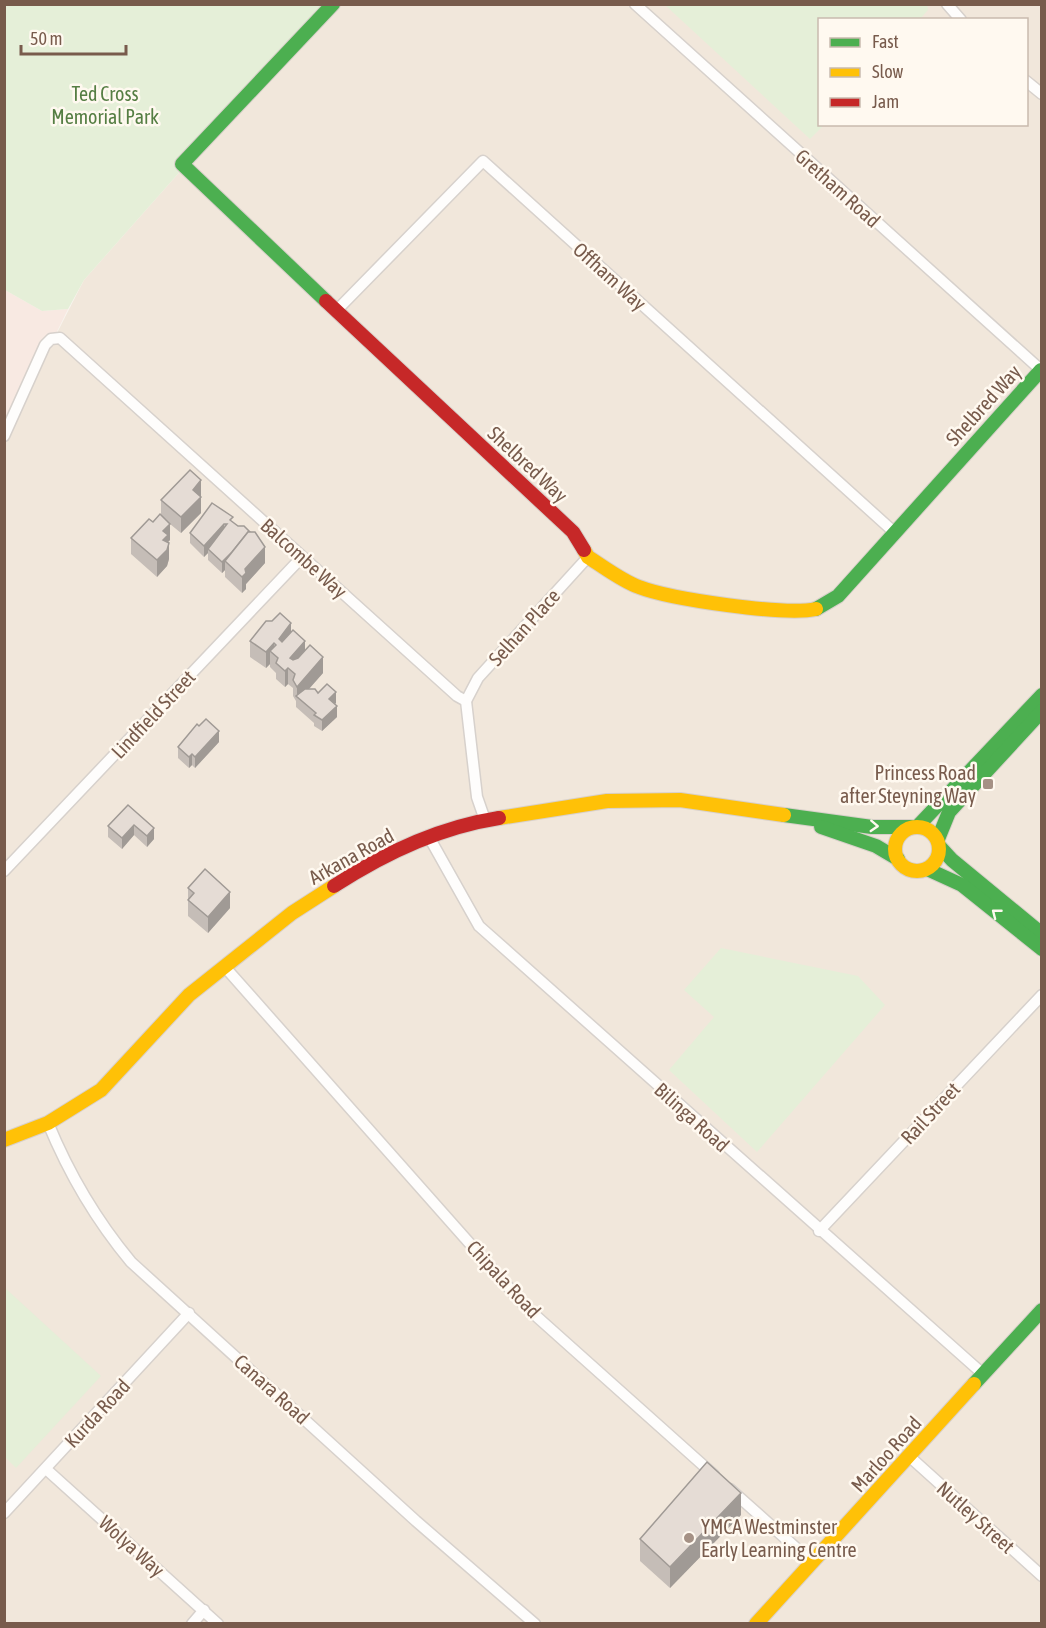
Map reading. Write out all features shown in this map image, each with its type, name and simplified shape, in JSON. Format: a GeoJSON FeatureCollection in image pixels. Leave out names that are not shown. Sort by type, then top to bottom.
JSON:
{"type":"FeatureCollection","features":[{"type":"Feature","properties":{"kind":"street","name":"Shelbred Way"},"geometry":{"type":"LineString","coordinates":[[333,4],[182,164],[336,312],[573,532],[588,557],[638,587],[673,597],[792,611],[815,610],[838,596],[1041,370]]}},
{"type":"Feature","properties":{"kind":"street","name":"Gretham Road"},"geometry":{"type":"LineString","coordinates":[[635,4],[1041,370]]}},
{"type":"Feature","properties":{"kind":"street"},"geometry":{"type":"LineString","coordinates":[[947,4],[959,18]]}},
{"type":"Feature","properties":{"kind":"street"},"geometry":{"type":"LineString","coordinates":[[1028,83],[1041,94]]}},
{"type":"Feature","properties":{"kind":"street","name":"Offham Way"},"geometry":{"type":"LineString","coordinates":[[336,312],[483,161],[894,532]]}},
{"type":"Feature","properties":{"kind":"street","name":"Balcombe Way"},"geometry":{"type":"LineString","coordinates":[[4,436],[45,345],[51,339],[60,338],[448,688],[466,701]]}},
{"type":"Feature","properties":{"kind":"street","name":"Lindfield Street"},"geometry":{"type":"LineString","coordinates":[[4,871],[302,557]]}},
{"type":"Feature","properties":{"kind":"street","name":"Selhan Place"},"geometry":{"type":"LineString","coordinates":[[466,701],[478,678],[588,557]]}},
{"type":"Feature","properties":{"kind":"street"},"geometry":{"type":"LineString","coordinates":[[1041,695],[914,827],[897,840],[898,859],[910,870],[927,869],[962,885],[1041,949]]}},
{"type":"Feature","properties":{"kind":"street"},"geometry":{"type":"LineString","coordinates":[[466,701],[477,797],[485,820]]}},
{"type":"Feature","properties":{"kind":"street"},"geometry":{"type":"LineString","coordinates":[[927,869],[934,864],[949,812],[1041,711]]}},
{"type":"Feature","properties":{"kind":"street","name":"Arkana Road"},"geometry":{"type":"LineString","coordinates":[[4,1140],[48,1123],[100,1090],[189,995],[292,913],[362,868],[429,837],[485,820],[607,801],[680,800],[872,827],[914,827]]}},
{"type":"Feature","properties":{"kind":"street","name":"Arkana Road"},"geometry":{"type":"LineString","coordinates":[[796,818],[876,846],[898,859]]}},
{"type":"Feature","properties":{"kind":"street"},"geometry":{"type":"LineString","coordinates":[[914,827],[926,828],[952,860],[1041,934]]}},
{"type":"Feature","properties":{"kind":"street","name":"Bilinga Road"},"geometry":{"type":"LineString","coordinates":[[429,837],[479,926],[819,1231],[983,1374]]}},
{"type":"Feature","properties":{"kind":"street","name":"Chipala Road"},"geometry":{"type":"LineString","coordinates":[[224,966],[526,1307],[813,1563]]}},
{"type":"Feature","properties":{"kind":"street","name":"Rail Street"},"geometry":{"type":"LineString","coordinates":[[819,1231],[1041,995]]}},
{"type":"Feature","properties":{"kind":"street","name":"Canara Road"},"geometry":{"type":"LineString","coordinates":[[48,1123],[62,1158],[102,1227],[132,1262],[417,1521],[535,1623]]}},
{"type":"Feature","properties":{"kind":"street","name":"Marloo Road"},"geometry":{"type":"LineString","coordinates":[[756,1623],[910,1457],[1041,1310]]}},
{"type":"Feature","properties":{"kind":"street","name":"Kurda Road"},"geometry":{"type":"LineString","coordinates":[[4,1513],[189,1313]]}},
{"type":"Feature","properties":{"kind":"street","name":"Nutley Street"},"geometry":{"type":"LineString","coordinates":[[910,1457],[1041,1576]]}},
{"type":"Feature","properties":{"kind":"street","name":"Wolya Way"},"geometry":{"type":"LineString","coordinates":[[46,1468],[218,1623]]}},
{"type":"Feature","properties":{"kind":"street"},"geometry":{"type":"LineString","coordinates":[[192,1623],[204,1611]]}},
{"type":"Feature","properties":{"kind":"shaded area"},"geometry":{"type":"Polygon","coordinates":[[[337,5],[1041,5],[1041,1623],[5,1623],[4,437],[84,280],[192,158],[337,5]]]}},
{"type":"Feature","properties":{"kind":"shaded area"},"geometry":{"type":"Polygon","coordinates":[[[5,290],[42,311],[68,309],[5,437],[5,290]]]}},
{"type":"Feature","properties":{"kind":"green space"},"geometry":{"type":"Polygon","coordinates":[[[927,4],[928,10],[921,18],[818,18],[818,126],[823,126],[810,139],[665,5],[927,4]]]}},
{"type":"Feature","properties":{"kind":"green space","name":"Ted Cross Memorial Park"},"geometry":{"type":"Polygon","coordinates":[[[5,5],[337,5],[192,158],[84,280],[68,309],[42,311],[5,290],[5,5]]]}},
{"type":"Feature","properties":{"kind":"green space"},"geometry":{"type":"Polygon","coordinates":[[[721,948],[858,976],[885,1005],[757,1152],[669,1070],[714,1017],[684,990],[721,948]]]}},
{"type":"Feature","properties":{"kind":"green space"},"geometry":{"type":"Polygon","coordinates":[[[4,1287],[101,1376],[16,1468],[5,1457],[4,1287]]]}},
{"type":"Feature","properties":{"kind":"building"},"geometry":{"type":"Polygon","coordinates":[[[190,470],[201,480],[193,490],[201,497],[181,517],[161,500],[190,470]]]}},
{"type":"Feature","properties":{"kind":"building"},"geometry":{"type":"Polygon","coordinates":[[[212,503],[233,517],[230,520],[238,526],[244,526],[250,532],[222,562],[208,549],[227,524],[224,524],[204,546],[190,533],[212,503]]]}},
{"type":"Feature","properties":{"kind":"building"},"geometry":{"type":"Polygon","coordinates":[[[160,514],[170,524],[163,531],[168,535],[163,540],[169,543],[167,550],[157,560],[131,538],[149,519],[153,522],[160,514]]]}},
{"type":"Feature","properties":{"kind":"building"},"geometry":{"type":"Polygon","coordinates":[[[248,532],[255,532],[265,547],[245,569],[246,573],[242,577],[225,561],[248,532]]]}},
{"type":"Feature","properties":{"kind":"building"},"geometry":{"type":"Polygon","coordinates":[[[280,613],[291,623],[279,639],[282,642],[293,630],[305,641],[290,658],[293,660],[298,658],[310,645],[323,657],[297,687],[293,680],[295,674],[288,668],[285,671],[276,663],[278,658],[270,651],[276,645],[274,643],[266,652],[250,641],[266,621],[272,621],[280,613]]]}},
{"type":"Feature","properties":{"kind":"building"},"geometry":{"type":"Polygon","coordinates":[[[327,684],[336,692],[329,699],[337,706],[322,720],[296,696],[305,689],[315,689],[318,693],[327,684]]]}},
{"type":"Feature","properties":{"kind":"building"},"geometry":{"type":"Polygon","coordinates":[[[206,719],[219,731],[195,757],[192,754],[189,757],[178,747],[197,724],[199,726],[206,719]]]}},
{"type":"Feature","properties":{"kind":"building"},"geometry":{"type":"Polygon","coordinates":[[[128,805],[154,828],[147,836],[134,825],[122,838],[108,826],[128,805]]]}},
{"type":"Feature","properties":{"kind":"building"},"geometry":{"type":"Polygon","coordinates":[[[205,869],[230,892],[208,917],[188,900],[194,893],[188,888],[205,869]]]}},
{"type":"Feature","properties":{"kind":"building"},"geometry":{"type":"Polygon","coordinates":[[[707,1462],[741,1493],[670,1567],[640,1539],[707,1462]]]}},
{"type":"Feature","properties":{"kind":"traffic: fast"},"geometry":{"type":"LineString","coordinates":[[326,301],[182,164],[333,4]]}},
{"type":"Feature","properties":{"kind":"traffic: fast"},"geometry":{"type":"LineString","coordinates":[[816,609],[838,596],[1041,370]]}},
{"type":"Feature","properties":{"kind":"traffic: fast"},"geometry":{"type":"LineString","coordinates":[[917,827],[1042,695]]}},
{"type":"Feature","properties":{"kind":"traffic: fast"},"geometry":{"type":"LineString","coordinates":[[938,839],[949,812],[1042,711]]}},
{"type":"Feature","properties":{"kind":"traffic: fast"},"geometry":{"type":"LineString","coordinates":[[784,815],[872,827],[911,827]]}},
{"type":"Feature","properties":{"kind":"traffic: fast"},"geometry":{"type":"LineString","coordinates":[[821,827],[876,846],[898,859]]}},
{"type":"Feature","properties":{"kind":"traffic: fast"},"geometry":{"type":"LineString","coordinates":[[940,847],[952,860],[1042,934]]}},
{"type":"Feature","properties":{"kind":"traffic: fast"},"geometry":{"type":"LineString","coordinates":[[927,869],[962,885],[1042,949]]}},
{"type":"Feature","properties":{"kind":"traffic: fast"},"geometry":{"type":"LineString","coordinates":[[974,1384],[1042,1310]]}},
{"type":"Feature","properties":{"kind":"traffic: slow"},"geometry":{"type":"LineString","coordinates":[[584,550],[588,557],[620,578],[654,592],[755,608],[801,611],[816,609]]}},
{"type":"Feature","properties":{"kind":"traffic: slow"},"geometry":{"type":"LineString","coordinates":[[499,818],[607,801],[680,800],[784,815]]}},
{"type":"Feature","properties":{"kind":"traffic: slow"},"geometry":{"type":"LineString","coordinates":[[917,827],[926,828],[933,833],[938,840],[939,849],[938,858],[933,865],[926,870],[917,871],[908,870],[901,865],[896,858],[895,849],[896,840],[901,833],[908,828],[917,827]]}},
{"type":"Feature","properties":{"kind":"traffic: slow"},"geometry":{"type":"LineString","coordinates":[[4,1140],[48,1123],[101,1090],[189,995],[292,913],[334,886]]}},
{"type":"Feature","properties":{"kind":"traffic: slow"},"geometry":{"type":"LineString","coordinates":[[756,1624],[974,1384]]}},
{"type":"Feature","properties":{"kind":"traffic: jam"},"geometry":{"type":"LineString","coordinates":[[326,301],[573,532],[584,550]]}},
{"type":"Feature","properties":{"kind":"traffic: jam"},"geometry":{"type":"LineString","coordinates":[[334,886],[372,863],[413,843],[456,828],[499,818]]}},
{"type":"Feature","properties":{"kind":"place","name":"Princess Road after Steyning Way"},"geometry":{"type":"Point","coordinates":[988,784]}},
{"type":"Feature","properties":{"kind":"place","name":"YMCA Westminster Early Learning Centre"},"geometry":{"type":"Point","coordinates":[689,1538]}}]}
